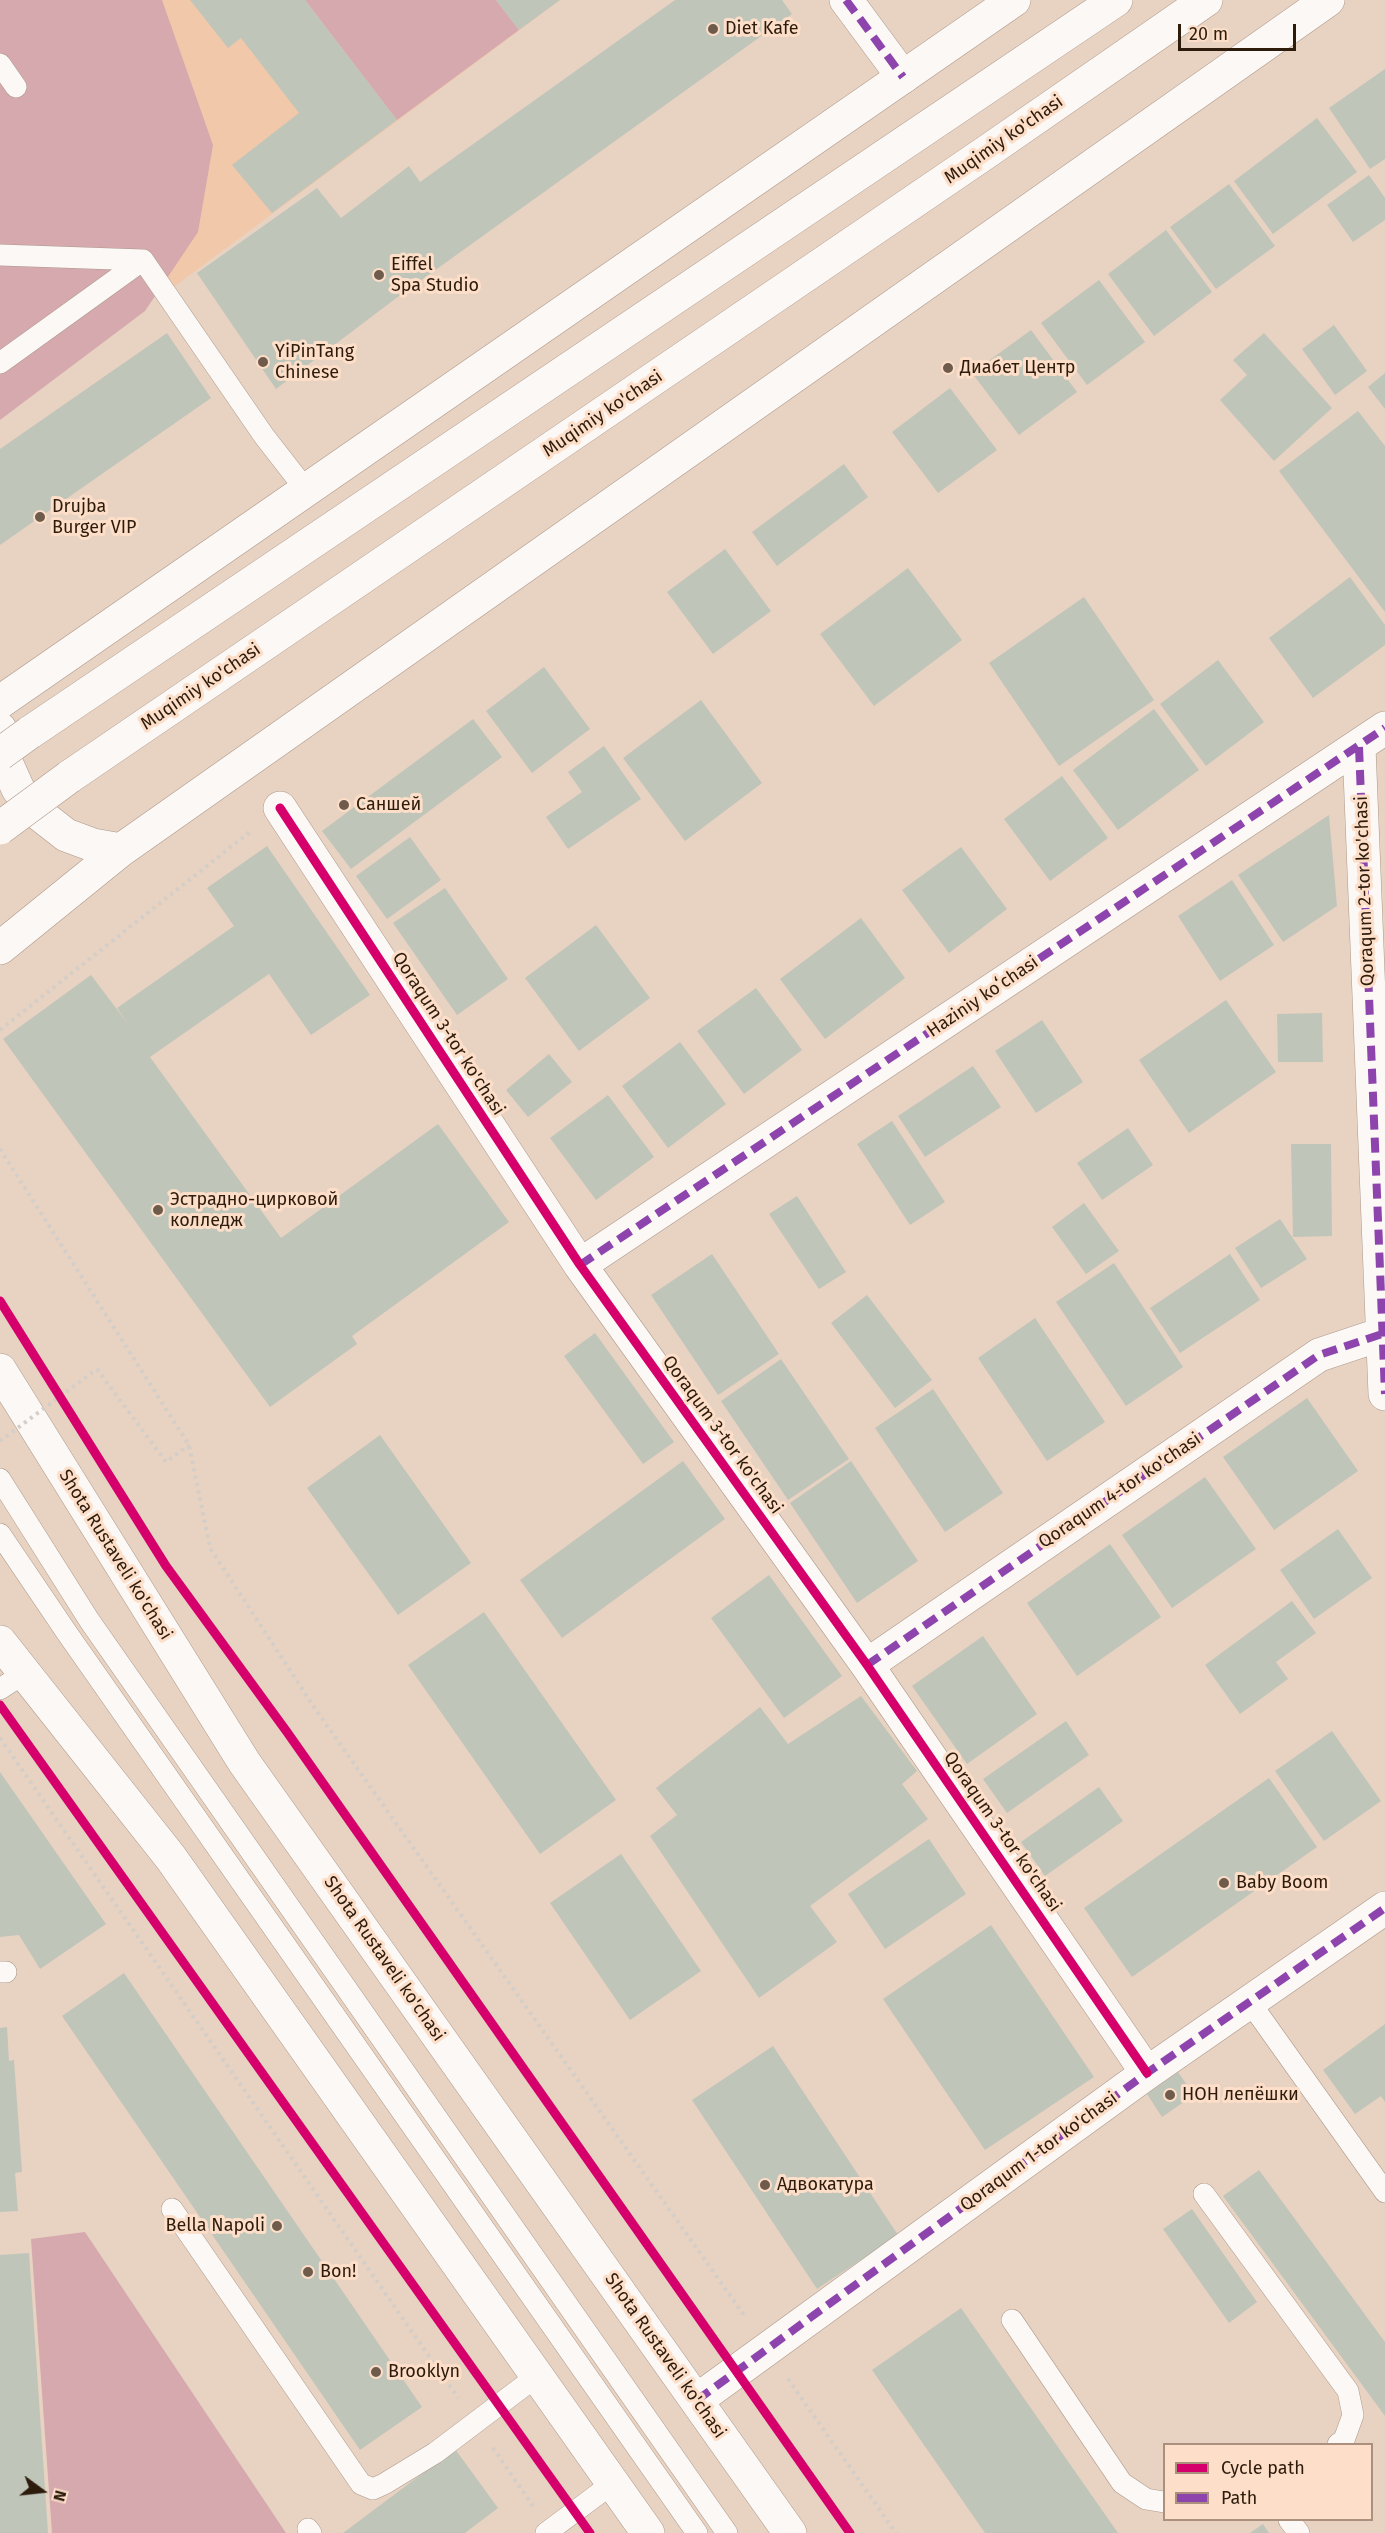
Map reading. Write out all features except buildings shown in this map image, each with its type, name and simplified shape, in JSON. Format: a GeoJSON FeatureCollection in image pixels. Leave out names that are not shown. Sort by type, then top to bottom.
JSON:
{"type":"FeatureCollection","features":[{"type":"Feature","properties":{"kind":"main road"},"geometry":{"type":"LineString","coordinates":[[846,0],[903,77]]}},
{"type":"Feature","properties":{"kind":"main road"},"geometry":{"type":"LineString","coordinates":[[2,706],[306,490],[1014,0]]}},
{"type":"Feature","properties":{"kind":"main road"},"geometry":{"type":"LineString","coordinates":[[0,754],[1116,0]]}},
{"type":"Feature","properties":{"kind":"main road","name":"Muqimiy ko'chasi"},"geometry":{"type":"LineString","coordinates":[[0,828],[69,777],[1206,0]]}},
{"type":"Feature","properties":{"kind":"main road"},"geometry":{"type":"LineString","coordinates":[[0,948],[121,850],[1328,0]]}},
{"type":"Feature","properties":{"kind":"main road"},"geometry":{"type":"LineString","coordinates":[[0,729],[1,748],[6,762],[18,789],[34,810],[66,836],[93,845],[121,850]]}},
{"type":"Feature","properties":{"kind":"main road","name":"Haziniy koʻchasi"},"geometry":{"type":"LineString","coordinates":[[580,1265],[1372,738]]}},
{"type":"Feature","properties":{"kind":"main road","name":"Qoraqum 2-tor ko'chasi"},"geometry":{"type":"LineString","coordinates":[[1372,738],[1382,1334],[1385,1394]]}},
{"type":"Feature","properties":{"kind":"main road","name":"Qoraqum 3-tor ko'chasi"},"geometry":{"type":"LineString","coordinates":[[280,808],[580,1265],[867,1665],[1148,2073]]}},
{"type":"Feature","properties":{"kind":"main road","name":"Qoraqum 4-tor ko'chasi"},"geometry":{"type":"LineString","coordinates":[[867,1665],[1319,1355],[1382,1334]]}},
{"type":"Feature","properties":{"kind":"main road","name":"Shota Rustaveli ko'chasi"},"geometry":{"type":"LineString","coordinates":[[0,1370],[244,1762],[790,2533]]}},
{"type":"Feature","properties":{"kind":"main road"},"geometry":{"type":"LineString","coordinates":[[0,1642],[12,1682],[171,1858],[648,2533]]}},
{"type":"Feature","properties":{"kind":"main road","name":"Qoraqum 1-tor ko'chasi"},"geometry":{"type":"LineString","coordinates":[[697,2400],[1148,2073],[1385,1908]]}},
{"type":"Feature","properties":{"kind":"lane"},"geometry":{"type":"LineString","coordinates":[[0,64],[16,87]]}},
{"type":"Feature","properties":{"kind":"lane"},"geometry":{"type":"LineString","coordinates":[[0,255],[143,260]]}},
{"type":"Feature","properties":{"kind":"lane"},"geometry":{"type":"LineString","coordinates":[[143,260],[277,454],[306,490]]}},
{"type":"Feature","properties":{"kind":"lane"},"geometry":{"type":"LineString","coordinates":[[0,363],[143,260]]}},
{"type":"Feature","properties":{"kind":"lane"},"geometry":{"type":"LineString","coordinates":[[0,1479],[89,1620],[727,2533]]}},
{"type":"Feature","properties":{"kind":"lane"},"geometry":{"type":"LineString","coordinates":[[0,1534],[697,2533]]}},
{"type":"Feature","properties":{"kind":"lane"},"geometry":{"type":"LineString","coordinates":[[1249,2001],[1385,2192]]}},
{"type":"Feature","properties":{"kind":"lane"},"geometry":{"type":"LineString","coordinates":[[1203,2194],[1348,2391],[1353,2415],[1344,2440],[1340,2443]]}},
{"type":"Feature","properties":{"kind":"lane"},"geometry":{"type":"LineString","coordinates":[[172,2209],[361,2484],[374,2489],[435,2453],[537,2376]]}},
{"type":"Feature","properties":{"kind":"lane"},"geometry":{"type":"LineString","coordinates":[[1012,2320],[1122,2483],[1146,2499],[1163,2502]]}},
{"type":"Feature","properties":{"kind":"lane"},"geometry":{"type":"LineString","coordinates":[[548,2531],[613,2483]]}},
{"type":"Feature","properties":{"kind":"lane"},"geometry":{"type":"LineString","coordinates":[[1290,2521],[1299,2533]]}},
{"type":"Feature","properties":{"kind":"path"},"geometry":{"type":"LineString","coordinates":[[0,1030],[280,808]]}},
{"type":"Feature","properties":{"kind":"path"},"geometry":{"type":"LineString","coordinates":[[0,1149],[189,1444],[210,1548],[316,1710],[896,2533]]}},
{"type":"Feature","properties":{"kind":"path"},"geometry":{"type":"LineString","coordinates":[[0,1441],[97,1369],[166,1462],[189,1444]]}},
{"type":"Feature","properties":{"kind":"path"},"geometry":{"type":"LineString","coordinates":[[55,1389],[68,1408]]}},
{"type":"Feature","properties":{"kind":"path"},"geometry":{"type":"LineString","coordinates":[[0,1738],[548,2531]]}},
{"type":"Feature","properties":{"kind":"shaded area"},"geometry":{"type":"Polygon","coordinates":[[[0,0],[560,0],[163,295],[0,0]]]}},
{"type":"Feature","properties":{"kind":"shaded area"},"geometry":{"type":"Polygon","coordinates":[[[0,0],[162,0],[213,145],[198,232],[145,311],[0,420],[0,0]]]}},
{"type":"Feature","properties":{"kind":"shaded area"},"geometry":{"type":"Polygon","coordinates":[[[305,0],[496,0],[519,30],[397,120],[305,0]]]}},
{"type":"Feature","properties":{"kind":"shaded area"},"geometry":{"type":"Polygon","coordinates":[[[85,2232],[286,2533],[52,2533],[31,2239],[85,2232]]]}},
{"type":"Feature","properties":{"kind":"marked path"},"geometry":{"type":"LineString","coordinates":[[846,0],[903,77]]}},
{"type":"Feature","properties":{"kind":"marked path"},"geometry":{"type":"LineString","coordinates":[[580,1265],[1385,728]]}},
{"type":"Feature","properties":{"kind":"marked path"},"geometry":{"type":"LineString","coordinates":[[1359,747],[1385,1394]]}},
{"type":"Feature","properties":{"kind":"marked path"},"geometry":{"type":"LineString","coordinates":[[867,1665],[1319,1355],[1382,1334]]}},
{"type":"Feature","properties":{"kind":"marked path"},"geometry":{"type":"LineString","coordinates":[[697,2400],[1147,2073],[1385,1908]]}},
{"type":"Feature","properties":{"kind":"cycle path"},"geometry":{"type":"LineString","coordinates":[[280,808],[580,1265],[867,1665],[1147,2073]]}},
{"type":"Feature","properties":{"kind":"cycle path"},"geometry":{"type":"LineString","coordinates":[[0,1301],[166,1566],[287,1732],[850,2533]]}},
{"type":"Feature","properties":{"kind":"cycle path"},"geometry":{"type":"LineString","coordinates":[[0,1705],[590,2533]]}},
{"type":"Feature","properties":{"kind":"place","name":"Diet Kafe"},"geometry":{"type":"Point","coordinates":[713,29]}},
{"type":"Feature","properties":{"kind":"place","name":"Eiffel Spa Studio"},"geometry":{"type":"Point","coordinates":[379,275]}},
{"type":"Feature","properties":{"kind":"place","name":"YiPinTang Chinese"},"geometry":{"type":"Point","coordinates":[263,362]}},
{"type":"Feature","properties":{"kind":"place","name":"Диабет Центр"},"geometry":{"type":"Point","coordinates":[948,368]}},
{"type":"Feature","properties":{"kind":"place","name":"Drujba Burger VIP"},"geometry":{"type":"Point","coordinates":[40,517]}},
{"type":"Feature","properties":{"kind":"place","name":"Саншей"},"geometry":{"type":"Point","coordinates":[344,805]}},
{"type":"Feature","properties":{"kind":"place","name":"Эстрадно-цирковой колледж"},"geometry":{"type":"Point","coordinates":[158,1210]}},
{"type":"Feature","properties":{"kind":"place","name":"Baby Boom"},"geometry":{"type":"Point","coordinates":[1224,1883]}},
{"type":"Feature","properties":{"kind":"place","name":"НОН лепёшки"},"geometry":{"type":"Point","coordinates":[1170,2095]}},
{"type":"Feature","properties":{"kind":"place","name":"Адвокатура"},"geometry":{"type":"Point","coordinates":[765,2185]}},
{"type":"Feature","properties":{"kind":"place","name":"Bella Napoli"},"geometry":{"type":"Point","coordinates":[277,2226]}},
{"type":"Feature","properties":{"kind":"place","name":"Bon!"},"geometry":{"type":"Point","coordinates":[308,2272]}},
{"type":"Feature","properties":{"kind":"place","name":"Brooklyn"},"geometry":{"type":"Point","coordinates":[376,2372]}}]}
